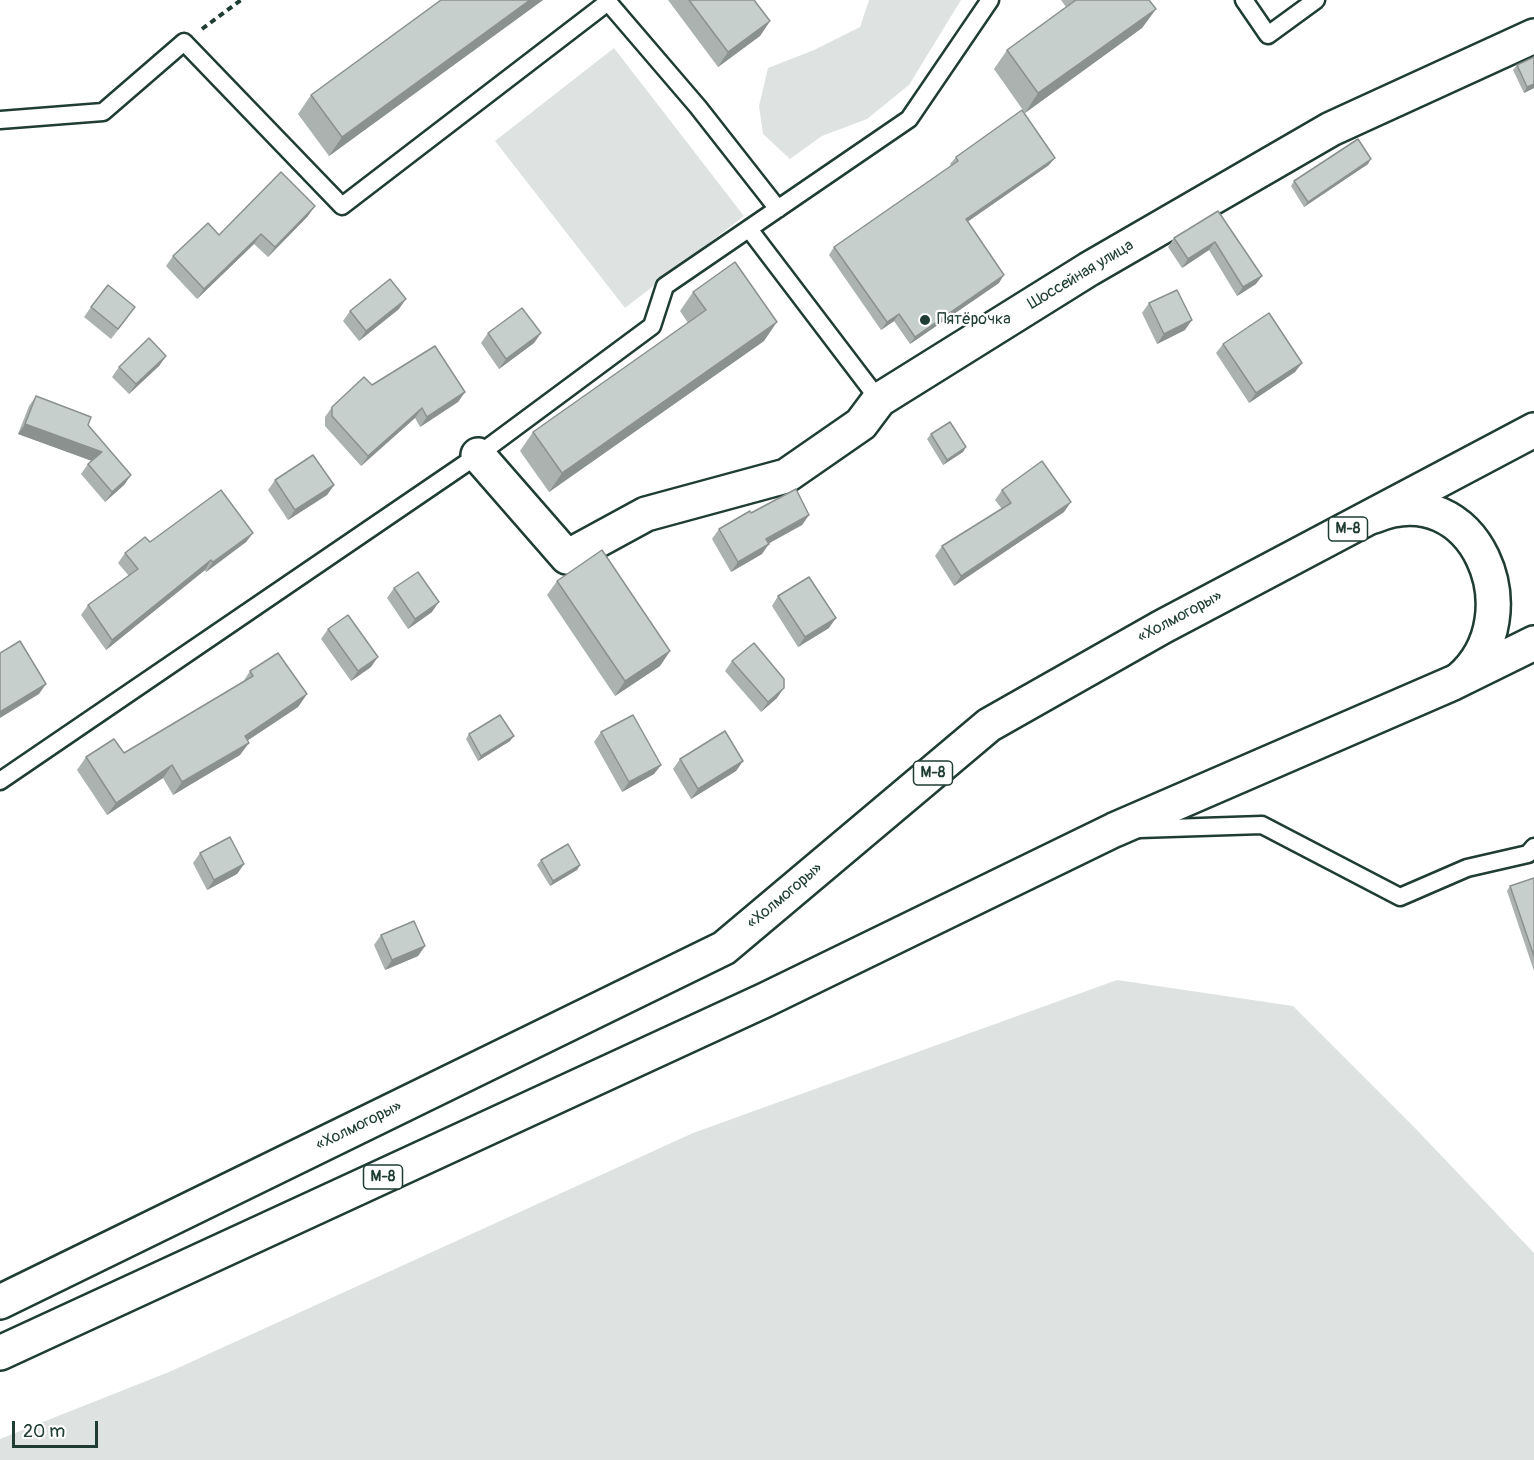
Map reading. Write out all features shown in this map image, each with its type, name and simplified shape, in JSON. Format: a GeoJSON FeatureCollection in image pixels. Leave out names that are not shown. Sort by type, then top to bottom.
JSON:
{"type":"FeatureCollection","features":[{"type":"Feature","properties":{"kind":"main road","name":"Шоссейная улица"},"geometry":{"type":"LineString","coordinates":[[478,455],[567,557],[646,514],[786,476],[861,424],[879,400],[1089,269],[1331,129],[1534,36]]}},
{"type":"Feature","properties":{"kind":"main road","name":"«Холмогоры»"},"geometry":{"type":"LineString","coordinates":[[0,1302],[724,948],[989,725],[1162,627],[1534,430]]}},
{"type":"Feature","properties":{"kind":"main road"},"geometry":{"type":"LineString","coordinates":[[1364,520],[1383,512],[1404,509],[1424,510],[1444,516],[1463,526],[1478,540],[1490,557],[1498,576],[1502,597],[1500,617],[1494,638],[1484,656],[1470,671],[1453,683]]}},
{"type":"Feature","properties":{"kind":"main road","name":"М-8"},"geometry":{"type":"LineString","coordinates":[[0,1353],[765,1000],[1114,830],[1453,683],[1534,643]]}},
{"type":"Feature","properties":{"kind":"lane"},"geometry":{"type":"LineString","coordinates":[[0,781],[478,455],[652,326],[665,286],[909,119],[990,0]]}},
{"type":"Feature","properties":{"kind":"lane"},"geometry":{"type":"LineString","coordinates":[[1244,0],[1268,35],[1316,0]]}},
{"type":"Feature","properties":{"kind":"lane"},"geometry":{"type":"LineString","coordinates":[[0,120],[103,112],[184,42],[342,206],[608,2],[698,107],[778,209]]}},
{"type":"Feature","properties":{"kind":"lane"},"geometry":{"type":"LineString","coordinates":[[748,229],[879,400]]}},
{"type":"Feature","properties":{"kind":"lane"},"geometry":{"type":"LineString","coordinates":[[1114,830],[1262,825],[1400,897],[1467,868],[1528,854],[1534,846]]}},
{"type":"Feature","properties":{"kind":"path"},"geometry":{"type":"LineString","coordinates":[[184,42],[241,0]]}},
{"type":"Feature","properties":{"kind":"shaded area"},"geometry":{"type":"Polygon","coordinates":[[[869,0],[961,0],[909,85],[867,119],[822,136],[790,159],[763,134],[759,106],[768,68],[814,50],[860,27],[869,0]]]}},
{"type":"Feature","properties":{"kind":"shaded area"},"geometry":{"type":"Polygon","coordinates":[[[614,48],[744,216],[625,308],[495,141],[614,48]]]}},
{"type":"Feature","properties":{"kind":"shaded area"},"geometry":{"type":"Polygon","coordinates":[[[1117,980],[1293,1006],[1415,1128],[1534,1253],[1534,1460],[0,1460],[0,1439],[169,1372],[693,1133],[1117,980]]]}},
{"type":"Feature","properties":{"kind":"building"},"geometry":{"type":"Polygon","coordinates":[[[441,0],[530,0],[342,137],[311,95],[441,0]]]}},
{"type":"Feature","properties":{"kind":"building"},"geometry":{"type":"Polygon","coordinates":[[[689,0],[754,0],[770,21],[728,52],[689,0]]]}},
{"type":"Feature","properties":{"kind":"building"},"geometry":{"type":"Polygon","coordinates":[[[1076,0],[1149,0],[1156,9],[1038,93],[1007,50],[1076,0]]]}},
{"type":"Feature","properties":{"kind":"building"},"geometry":{"type":"Polygon","coordinates":[[[1534,57],[1534,84],[1527,87],[1517,65],[1534,57]]]}},
{"type":"Feature","properties":{"kind":"building"},"geometry":{"type":"Polygon","coordinates":[[[1022,110],[1055,158],[966,219],[1004,275],[915,337],[899,314],[887,322],[834,247],[958,161],[956,157],[1022,110]]]}},
{"type":"Feature","properties":{"kind":"building"},"geometry":{"type":"Polygon","coordinates":[[[1358,139],[1371,159],[1308,202],[1294,181],[1358,139]]]}},
{"type":"Feature","properties":{"kind":"building"},"geometry":{"type":"Polygon","coordinates":[[[281,172],[315,206],[275,247],[261,234],[204,289],[173,256],[208,223],[219,235],[281,172]]]}},
{"type":"Feature","properties":{"kind":"building"},"geometry":{"type":"Polygon","coordinates":[[[1218,211],[1262,276],[1243,287],[1215,242],[1188,259],[1174,238],[1218,211]]]}},
{"type":"Feature","properties":{"kind":"building"},"geometry":{"type":"Polygon","coordinates":[[[735,262],[777,322],[562,473],[533,432],[706,310],[693,292],[735,262]]]}},
{"type":"Feature","properties":{"kind":"building"},"geometry":{"type":"Polygon","coordinates":[[[390,279],[406,299],[366,331],[350,311],[390,279]]]}},
{"type":"Feature","properties":{"kind":"building"},"geometry":{"type":"Polygon","coordinates":[[[108,285],[135,307],[118,329],[91,307],[108,285]]]}},
{"type":"Feature","properties":{"kind":"building"},"geometry":{"type":"Polygon","coordinates":[[[1177,290],[1192,320],[1164,334],[1149,303],[1177,290]]]}},
{"type":"Feature","properties":{"kind":"building"},"geometry":{"type":"Polygon","coordinates":[[[522,308],[541,333],[506,359],[488,333],[522,308]]]}},
{"type":"Feature","properties":{"kind":"building"},"geometry":{"type":"Polygon","coordinates":[[[1269,313],[1302,363],[1256,393],[1223,344],[1269,313]]]}},
{"type":"Feature","properties":{"kind":"building"},"geometry":{"type":"Polygon","coordinates":[[[149,338],[166,356],[136,384],[119,367],[149,338]]]}},
{"type":"Feature","properties":{"kind":"building"},"geometry":{"type":"Polygon","coordinates":[[[435,346],[465,392],[427,417],[422,408],[368,456],[332,416],[332,407],[364,377],[372,385],[435,346]]]}},
{"type":"Feature","properties":{"kind":"building"},"geometry":{"type":"Polygon","coordinates":[[[36,396],[91,417],[88,425],[131,475],[112,492],[88,464],[102,452],[25,424],[36,396]]]}},
{"type":"Feature","properties":{"kind":"building"},"geometry":{"type":"Polygon","coordinates":[[[950,422],[966,447],[947,460],[931,434],[950,422]]]}},
{"type":"Feature","properties":{"kind":"building"},"geometry":{"type":"Polygon","coordinates":[[[313,455],[334,485],[295,510],[275,480],[313,455]]]}},
{"type":"Feature","properties":{"kind":"building"},"geometry":{"type":"Polygon","coordinates":[[[1042,461],[1071,502],[961,576],[942,546],[1011,503],[1002,490],[1042,461]]]}},
{"type":"Feature","properties":{"kind":"building"},"geometry":{"type":"Polygon","coordinates":[[[796,489],[809,515],[766,539],[769,544],[738,562],[719,529],[796,489]]]}},
{"type":"Feature","properties":{"kind":"building"},"geometry":{"type":"Polygon","coordinates":[[[221,490],[253,533],[213,562],[211,560],[112,640],[88,605],[138,569],[125,553],[145,537],[150,542],[221,490]]]}},
{"type":"Feature","properties":{"kind":"building"},"geometry":{"type":"Polygon","coordinates":[[[602,550],[670,651],[625,681],[557,581],[602,550]]]}},
{"type":"Feature","properties":{"kind":"building"},"geometry":{"type":"Polygon","coordinates":[[[418,572],[439,602],[415,619],[394,588],[418,572]]]}},
{"type":"Feature","properties":{"kind":"building"},"geometry":{"type":"Polygon","coordinates":[[[809,577],[836,618],[805,637],[778,596],[809,577]]]}},
{"type":"Feature","properties":{"kind":"building"},"geometry":{"type":"Polygon","coordinates":[[[348,615],[378,657],[358,671],[328,629],[348,615]]]}},
{"type":"Feature","properties":{"kind":"building"},"geometry":{"type":"Polygon","coordinates":[[[20,641],[46,684],[0,712],[0,653],[20,641]]]}},
{"type":"Feature","properties":{"kind":"building"},"geometry":{"type":"Polygon","coordinates":[[[754,643],[784,679],[784,688],[768,702],[732,661],[754,643]]]}},
{"type":"Feature","properties":{"kind":"building"},"geometry":{"type":"Polygon","coordinates":[[[278,653],[307,694],[245,736],[249,743],[182,782],[172,765],[116,803],[86,757],[114,739],[124,753],[253,676],[250,671],[278,653]]]}},
{"type":"Feature","properties":{"kind":"building"},"geometry":{"type":"Polygon","coordinates":[[[500,715],[514,736],[481,756],[469,734],[500,715]]]}},
{"type":"Feature","properties":{"kind":"building"},"geometry":{"type":"Polygon","coordinates":[[[633,715],[661,765],[629,782],[601,732],[633,715]]]}},
{"type":"Feature","properties":{"kind":"building"},"geometry":{"type":"Polygon","coordinates":[[[725,731],[743,761],[698,789],[680,759],[725,731]]]}},
{"type":"Feature","properties":{"kind":"building"},"geometry":{"type":"Polygon","coordinates":[[[230,837],[244,864],[214,880],[200,853],[230,837]]]}},
{"type":"Feature","properties":{"kind":"building"},"geometry":{"type":"Polygon","coordinates":[[[568,844],[580,865],[553,881],[541,860],[568,844]]]}},
{"type":"Feature","properties":{"kind":"building"},"geometry":{"type":"Polygon","coordinates":[[[1534,878],[1534,956],[1510,886],[1534,878]]]}},
{"type":"Feature","properties":{"kind":"building"},"geometry":{"type":"Polygon","coordinates":[[[414,921],[425,946],[392,960],[381,935],[414,921]]]}},
{"type":"Feature","properties":{"kind":"place","name":"Пятёрочка"},"geometry":{"type":"Point","coordinates":[925,320]}}]}
